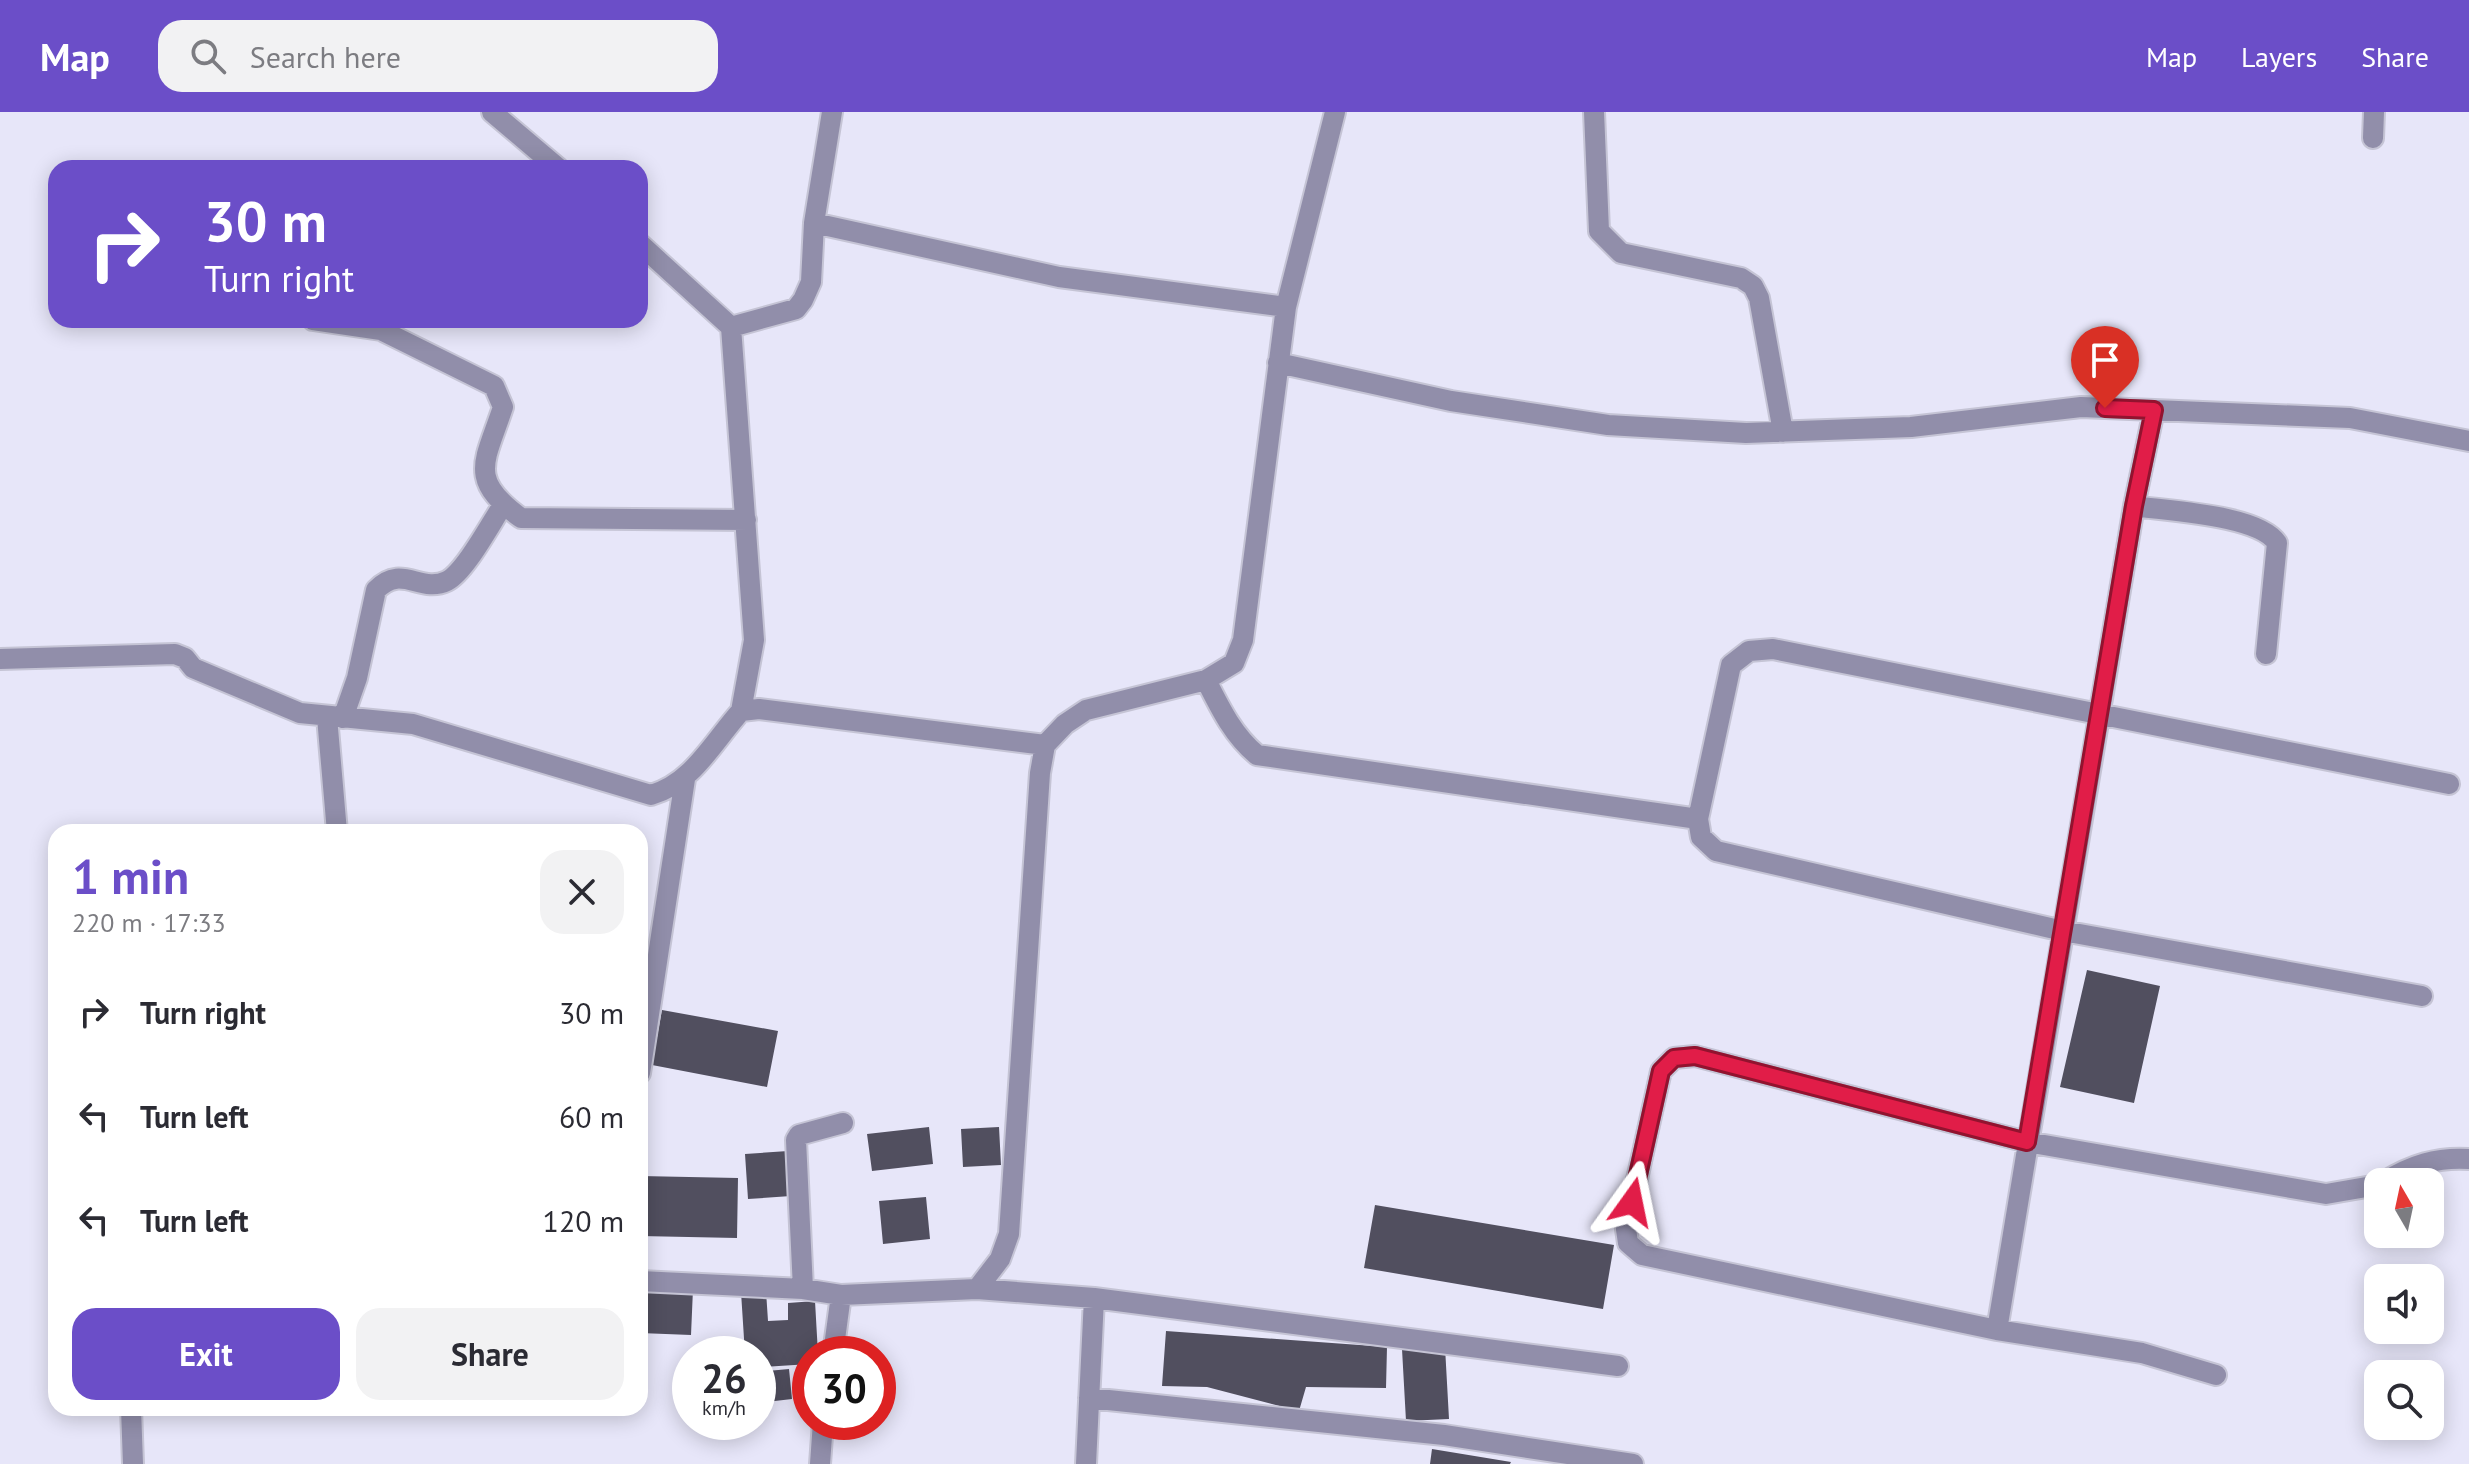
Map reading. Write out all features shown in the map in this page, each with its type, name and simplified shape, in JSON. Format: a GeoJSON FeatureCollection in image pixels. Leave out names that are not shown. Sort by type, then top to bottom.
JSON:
{"type":"FeatureCollection","features":[{"type":"Feature","properties":{"kind":"street"},"geometry":{"type":"LineString","coordinates":[[492,112],[549,160]]}},
{"type":"Feature","properties":{"kind":"street"},"geometry":{"type":"LineString","coordinates":[[731,327],[796,309],[811,282],[814,223],[832,112]]}},
{"type":"Feature","properties":{"kind":"street"},"geometry":{"type":"LineString","coordinates":[[977,1289],[1000,1259],[1009,1234],[1040,773],[1045,745],[1065,724],[1086,710],[1206,680],[1234,663],[1243,640],[1286,307],[1335,112]]}},
{"type":"Feature","properties":{"kind":"street"},"geometry":{"type":"LineString","coordinates":[[1594,112],[1599,231],[1621,253],[1741,278],[1753,286],[1759,298],[1783,432]]}},
{"type":"Feature","properties":{"kind":"street"},"geometry":{"type":"LineString","coordinates":[[2373,138],[2374,112]]}},
{"type":"Feature","properties":{"kind":"street"},"geometry":{"type":"LineString","coordinates":[[814,223],[1059,277],[1286,307]]}},
{"type":"Feature","properties":{"kind":"street"},"geometry":{"type":"LineString","coordinates":[[0,659],[175,654],[185,658],[193,668],[300,713],[413,724],[651,795],[668,790],[685,779],[741,711],[754,640],[731,327],[648,251]]}},
{"type":"Feature","properties":{"kind":"street"},"geometry":{"type":"LineString","coordinates":[[367,328],[381,330],[494,386],[503,407],[486,461],[486,479],[493,497],[521,518],[746,520]]}},
{"type":"Feature","properties":{"kind":"street"},"geometry":{"type":"LineString","coordinates":[[1278,363],[1451,401],[1608,425],[1746,433],[1783,432],[1911,427],[2081,407],[2350,418],[2469,441]]}},
{"type":"Feature","properties":{"kind":"street"},"geometry":{"type":"LineString","coordinates":[[1997,1330],[2134,506],[2154,410]]}},
{"type":"Feature","properties":{"kind":"street"},"geometry":{"type":"LineString","coordinates":[[337,824],[335,717],[357,678],[376,590],[385,580],[404,577],[429,585],[447,581],[458,571],[503,505]]}},
{"type":"Feature","properties":{"kind":"street"},"geometry":{"type":"LineString","coordinates":[[2134,506],[2251,525],[2273,536],[2277,543],[2266,654]]}},
{"type":"Feature","properties":{"kind":"street"},"geometry":{"type":"LineString","coordinates":[[2422,996],[2063,931],[1716,851],[1701,837],[1698,819],[1731,665],[1749,651],[1773,649],[2101,712],[2449,784]]}},
{"type":"Feature","properties":{"kind":"street"},"geometry":{"type":"LineString","coordinates":[[1206,680],[1234,732],[1257,755],[1698,819]]}},
{"type":"Feature","properties":{"kind":"street"},"geometry":{"type":"LineString","coordinates":[[741,711],[759,709],[1045,745]]}},
{"type":"Feature","properties":{"kind":"street"},"geometry":{"type":"LineString","coordinates":[[648,1021],[685,779]]}},
{"type":"Feature","properties":{"kind":"street"},"geometry":{"type":"LineString","coordinates":[[2216,1375],[2142,1353],[1997,1330],[1642,1255],[1628,1243],[1626,1229],[1661,1071],[1674,1058],[1695,1056],[2027,1142],[2326,1194],[2364,1187]]}},
{"type":"Feature","properties":{"kind":"street"},"geometry":{"type":"LineString","coordinates":[[803,1289],[796,1140],[813,1128],[843,1123]]}},
{"type":"Feature","properties":{"kind":"street"},"geometry":{"type":"LineString","coordinates":[[2406,1168],[2444,1157],[2469,1159]]}},
{"type":"Feature","properties":{"kind":"street"},"geometry":{"type":"LineString","coordinates":[[648,1281],[803,1289],[841,1295],[977,1289],[1094,1298],[1618,1366]]}},
{"type":"Feature","properties":{"kind":"street"},"geometry":{"type":"LineString","coordinates":[[835,1336],[841,1295]]}},
{"type":"Feature","properties":{"kind":"street"},"geometry":{"type":"LineString","coordinates":[[1086,1464],[1094,1298]]}},
{"type":"Feature","properties":{"kind":"street"},"geometry":{"type":"LineString","coordinates":[[1089,1398],[1444,1435],[1633,1464]]}},
{"type":"Feature","properties":{"kind":"street"},"geometry":{"type":"LineString","coordinates":[[131,1416],[133,1464]]}},
{"type":"Feature","properties":{"kind":"street"},"geometry":{"type":"LineString","coordinates":[[820,1464],[822,1440]]}},
{"type":"Feature","properties":{"kind":"building"},"geometry":{"type":"Polygon","coordinates":[[[2087,970],[2160,986],[2134,1103],[2060,1087],[2087,970]]]}},
{"type":"Feature","properties":{"kind":"building"},"geometry":{"type":"Polygon","coordinates":[[[662,1010],[778,1031],[767,1087],[652,1065],[662,1010]]]}},
{"type":"Feature","properties":{"kind":"building"},"geometry":{"type":"Polygon","coordinates":[[[929,1127],[933,1164],[872,1171],[867,1134],[929,1127]]]}},
{"type":"Feature","properties":{"kind":"building"},"geometry":{"type":"Polygon","coordinates":[[[999,1127],[1001,1165],[963,1167],[961,1129],[999,1127]]]}},
{"type":"Feature","properties":{"kind":"building"},"geometry":{"type":"Polygon","coordinates":[[[788,1151],[791,1196],[748,1199],[745,1154],[788,1151]]]}},
{"type":"Feature","properties":{"kind":"building"},"geometry":{"type":"Polygon","coordinates":[[[648,1176],[738,1178],[737,1238],[648,1236],[648,1176]]]}},
{"type":"Feature","properties":{"kind":"building"},"geometry":{"type":"Polygon","coordinates":[[[926,1197],[930,1239],[883,1244],[879,1201],[926,1197]]]}},
{"type":"Feature","properties":{"kind":"building"},"geometry":{"type":"Polygon","coordinates":[[[1375,1205],[1614,1245],[1603,1309],[1364,1268],[1375,1205]]]}},
{"type":"Feature","properties":{"kind":"building"},"geometry":{"type":"Polygon","coordinates":[[[648,1287],[693,1289],[691,1335],[648,1333],[648,1287]]]}},
{"type":"Feature","properties":{"kind":"building"},"geometry":{"type":"Polygon","coordinates":[[[766,1291],[768,1321],[788,1320],[788,1303],[815,1301],[817,1336],[792,1336],[792,1365],[776,1366],[776,1336],[744,1336],[741,1292],[766,1291]]]}},
{"type":"Feature","properties":{"kind":"building"},"geometry":{"type":"Polygon","coordinates":[[[1166,1331],[1387,1347],[1386,1388],[1306,1387],[1299,1411],[1207,1387],[1162,1386],[1166,1331]]]}},
{"type":"Feature","properties":{"kind":"building"},"geometry":{"type":"Polygon","coordinates":[[[1445,1347],[1449,1419],[1406,1421],[1402,1349],[1445,1347]]]}},
{"type":"Feature","properties":{"kind":"building"},"geometry":{"type":"Polygon","coordinates":[[[789,1369],[792,1399],[776,1401],[776,1370],[789,1369]]]}},
{"type":"Feature","properties":{"kind":"building"},"geometry":{"type":"Polygon","coordinates":[[[1432,1449],[1511,1462],[1430,1464],[1432,1449]]]}},
{"type":"Feature","properties":{"kind":"route"},"geometry":{"type":"LineString","coordinates":[[1632,1202],[1661,1071],[1674,1058],[1695,1056],[2027,1142],[2134,506],[2154,410],[2105,408]]}}]}
